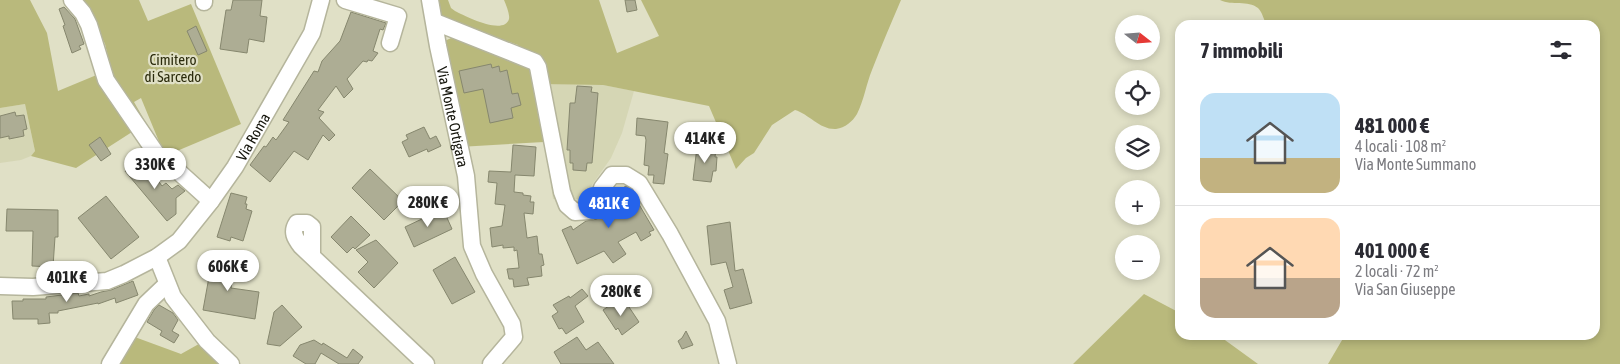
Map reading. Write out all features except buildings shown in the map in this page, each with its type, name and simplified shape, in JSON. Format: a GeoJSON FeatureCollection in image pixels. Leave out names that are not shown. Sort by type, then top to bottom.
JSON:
{"type":"FeatureCollection","features":[{"type":"Feature","properties":{"kind":"street"},"geometry":{"type":"LineString","coordinates":[[72,0],[83,13],[89,25],[106,80],[149,144],[165,163],[180,173],[211,201]]}},
{"type":"Feature","properties":{"kind":"street","name":"Via Roma"},"geometry":{"type":"LineString","coordinates":[[0,286],[33,287],[107,281],[157,257],[178,241],[211,201],[235,167],[312,33],[321,0]]}},
{"type":"Feature","properties":{"kind":"street"},"geometry":{"type":"LineString","coordinates":[[345,0],[398,16],[390,43]]}},
{"type":"Feature","properties":{"kind":"street","name":"Via Monte Ortigara"},"geometry":{"type":"LineString","coordinates":[[430,0],[466,176],[472,246],[484,274],[514,330],[514,337],[491,364]]}},
{"type":"Feature","properties":{"kind":"street"},"geometry":{"type":"LineString","coordinates":[[435,22],[535,62],[538,67],[562,192],[567,205],[575,212],[590,211],[598,204],[602,188],[612,175],[626,175],[639,183],[670,234],[717,321],[728,364]]}},
{"type":"Feature","properties":{"kind":"street"},"geometry":{"type":"LineString","coordinates":[[312,255],[426,364]]}},
{"type":"Feature","properties":{"kind":"street"},"geometry":{"type":"LineString","coordinates":[[157,257],[173,297],[207,341],[232,364]]}},
{"type":"Feature","properties":{"kind":"street"},"geometry":{"type":"LineString","coordinates":[[110,364],[146,304],[167,284]]}},
{"type":"Feature","properties":{"kind":"shaded area"},"geometry":{"type":"Polygon","coordinates":[[[536,84],[603,85],[634,91],[622,133],[611,158],[582,199],[553,199],[536,84]]]}},
{"type":"Feature","properties":{"kind":"shaded area"},"geometry":{"type":"Polygon","coordinates":[[[25,104],[35,151],[31,156],[21,160],[0,163],[0,108],[25,104]]]}},
{"type":"Feature","properties":{"kind":"green space","name":"Cimitero di Sarcedo"},"geometry":{"type":"Polygon","coordinates":[[[0,0],[30,0],[47,33],[58,91],[111,69],[105,44],[83,0],[139,0],[148,21],[191,4],[241,124],[165,156],[141,98],[134,102],[146,123],[76,168],[31,156],[35,151],[25,104],[0,108],[0,0]]]}},
{"type":"Feature","properties":{"kind":"green space"},"geometry":{"type":"Polygon","coordinates":[[[434,0],[448,0],[451,8],[455,11],[484,23],[500,26],[506,24],[509,19],[504,0],[599,0],[617,53],[659,36],[641,0],[901,0],[872,70],[859,109],[851,122],[846,126],[830,129],[795,110],[772,125],[754,153],[746,158],[736,169],[709,106],[603,85],[536,84],[544,142],[459,147],[438,44],[460,34],[515,57],[518,45],[441,18],[434,0]]]}},
{"type":"Feature","properties":{"kind":"green space"},"geometry":{"type":"Polygon","coordinates":[[[1220,0],[1620,0],[1620,364],[1328,364],[1342,340],[1600,340],[1600,20],[1265,20],[1260,10],[1250,4],[1220,0]]]}},
{"type":"Feature","properties":{"kind":"green space"},"geometry":{"type":"Polygon","coordinates":[[[1144,294],[1175,310],[1175,340],[1225,340],[1258,364],[1073,364],[1144,294]]]}},
{"type":"Feature","properties":{"kind":"green space"},"geometry":{"type":"Polygon","coordinates":[[[132,336],[181,354],[206,340],[229,364],[117,364],[132,336]]]}}]}
